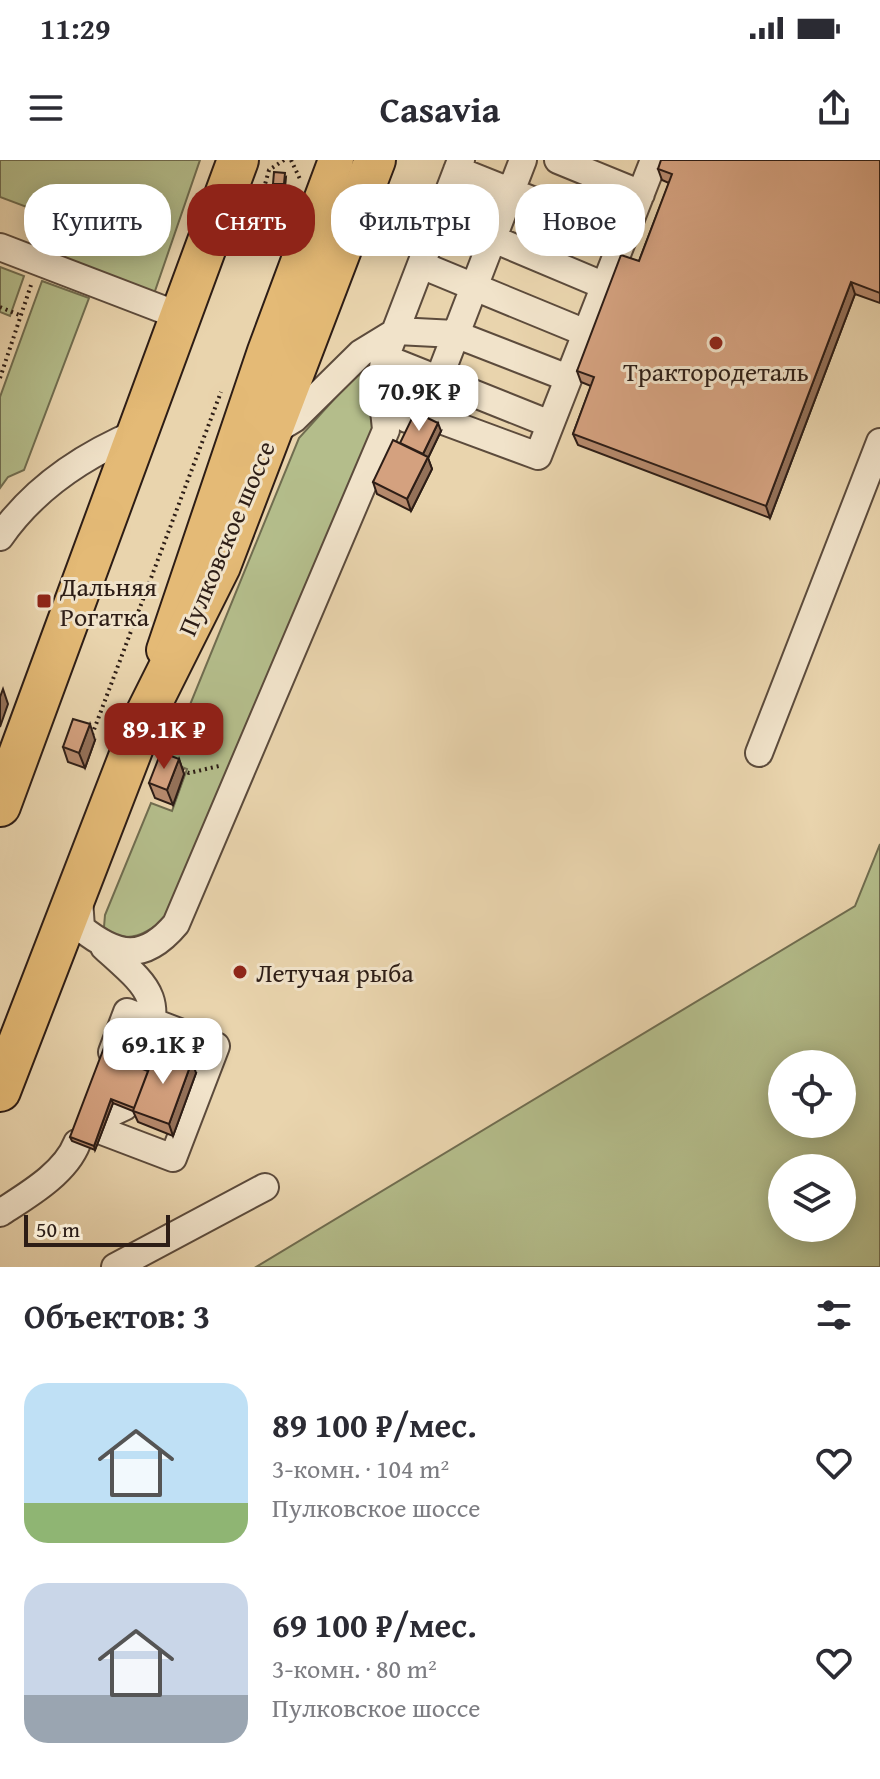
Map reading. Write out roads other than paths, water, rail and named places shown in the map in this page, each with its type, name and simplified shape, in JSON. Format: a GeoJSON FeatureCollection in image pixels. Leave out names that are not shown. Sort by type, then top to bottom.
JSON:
{"type":"FeatureCollection","features":[{"type":"Feature","properties":{"kind":"highway"},"geometry":{"type":"LineString","coordinates":[[0,806],[238,160]]}},
{"type":"Feature","properties":{"kind":"highway","name":"Пулковское шоссе"},"geometry":{"type":"LineString","coordinates":[[0,1091],[145,716],[220,566],[375,160]]}},
{"type":"Feature","properties":{"kind":"main road"},"geometry":{"type":"LineString","coordinates":[[145,716],[189,571],[336,160]]}},
{"type":"Feature","properties":{"kind":"lane"},"geometry":{"type":"LineString","coordinates":[[499,221],[523,160]]}},
{"type":"Feature","properties":{"kind":"lane"},"geometry":{"type":"LineString","coordinates":[[558,160],[617,184]]}},
{"type":"Feature","properties":{"kind":"lane"},"geometry":{"type":"LineString","coordinates":[[645,184],[654,160]]}},
{"type":"Feature","properties":{"kind":"lane"},"geometry":{"type":"LineString","coordinates":[[452,184],[459,165],[515,193]]}},
{"type":"Feature","properties":{"kind":"lane"},"geometry":{"type":"LineString","coordinates":[[499,242],[605,286]]}},
{"type":"Feature","properties":{"kind":"lane"},"geometry":{"type":"LineString","coordinates":[[0,247],[180,316]]}},
{"type":"Feature","properties":{"kind":"lane"},"geometry":{"type":"LineString","coordinates":[[96,940],[119,951],[137,952],[164,939],[176,924],[386,430],[383,392],[379,382],[385,358],[424,256]]}},
{"type":"Feature","properties":{"kind":"lane"},"geometry":{"type":"LineString","coordinates":[[386,430],[429,404],[485,256]]}},
{"type":"Feature","properties":{"kind":"lane"},"geometry":{"type":"LineString","coordinates":[[383,392],[419,412],[538,456],[617,256]]}},
{"type":"Feature","properties":{"kind":"lane"},"geometry":{"type":"LineString","coordinates":[[421,265],[586,333]]}},
{"type":"Feature","properties":{"kind":"lane"},"geometry":{"type":"LineString","coordinates":[[271,433],[294,419],[361,353],[397,331],[455,334],[568,378]]}},
{"type":"Feature","properties":{"kind":"lane"},"geometry":{"type":"LineString","coordinates":[[385,358],[550,424]]}},
{"type":"Feature","properties":{"kind":"lane"},"geometry":{"type":"LineString","coordinates":[[5,519],[64,473],[107,446],[139,432]]}},
{"type":"Feature","properties":{"kind":"lane"},"geometry":{"type":"LineString","coordinates":[[759,753],[880,442]]}},
{"type":"Feature","properties":{"kind":"lane"},"geometry":{"type":"LineString","coordinates":[[79,889],[81,928],[150,995],[155,1023],[142,1057],[120,1058]]}},
{"type":"Feature","properties":{"kind":"lane"},"geometry":{"type":"LineString","coordinates":[[112,1118],[173,1158],[216,1046],[155,1023]]}},
{"type":"Feature","properties":{"kind":"lane"},"geometry":{"type":"LineString","coordinates":[[0,1213],[38,1188],[73,1152],[77,1143]]}},
{"type":"Feature","properties":{"kind":"lane"},"geometry":{"type":"LineString","coordinates":[[115,1267],[265,1187]]}},
{"type":"Feature","properties":{"kind":"place","name":"Трактородеталь"},"geometry":{"type":"Point","coordinates":[716,343]}},
{"type":"Feature","properties":{"kind":"place","name":"Дальняя Рогатка"},"geometry":{"type":"Point","coordinates":[44,601]}},
{"type":"Feature","properties":{"kind":"place","name":"Летучая рыба"},"geometry":{"type":"Point","coordinates":[240,972]}}]}
